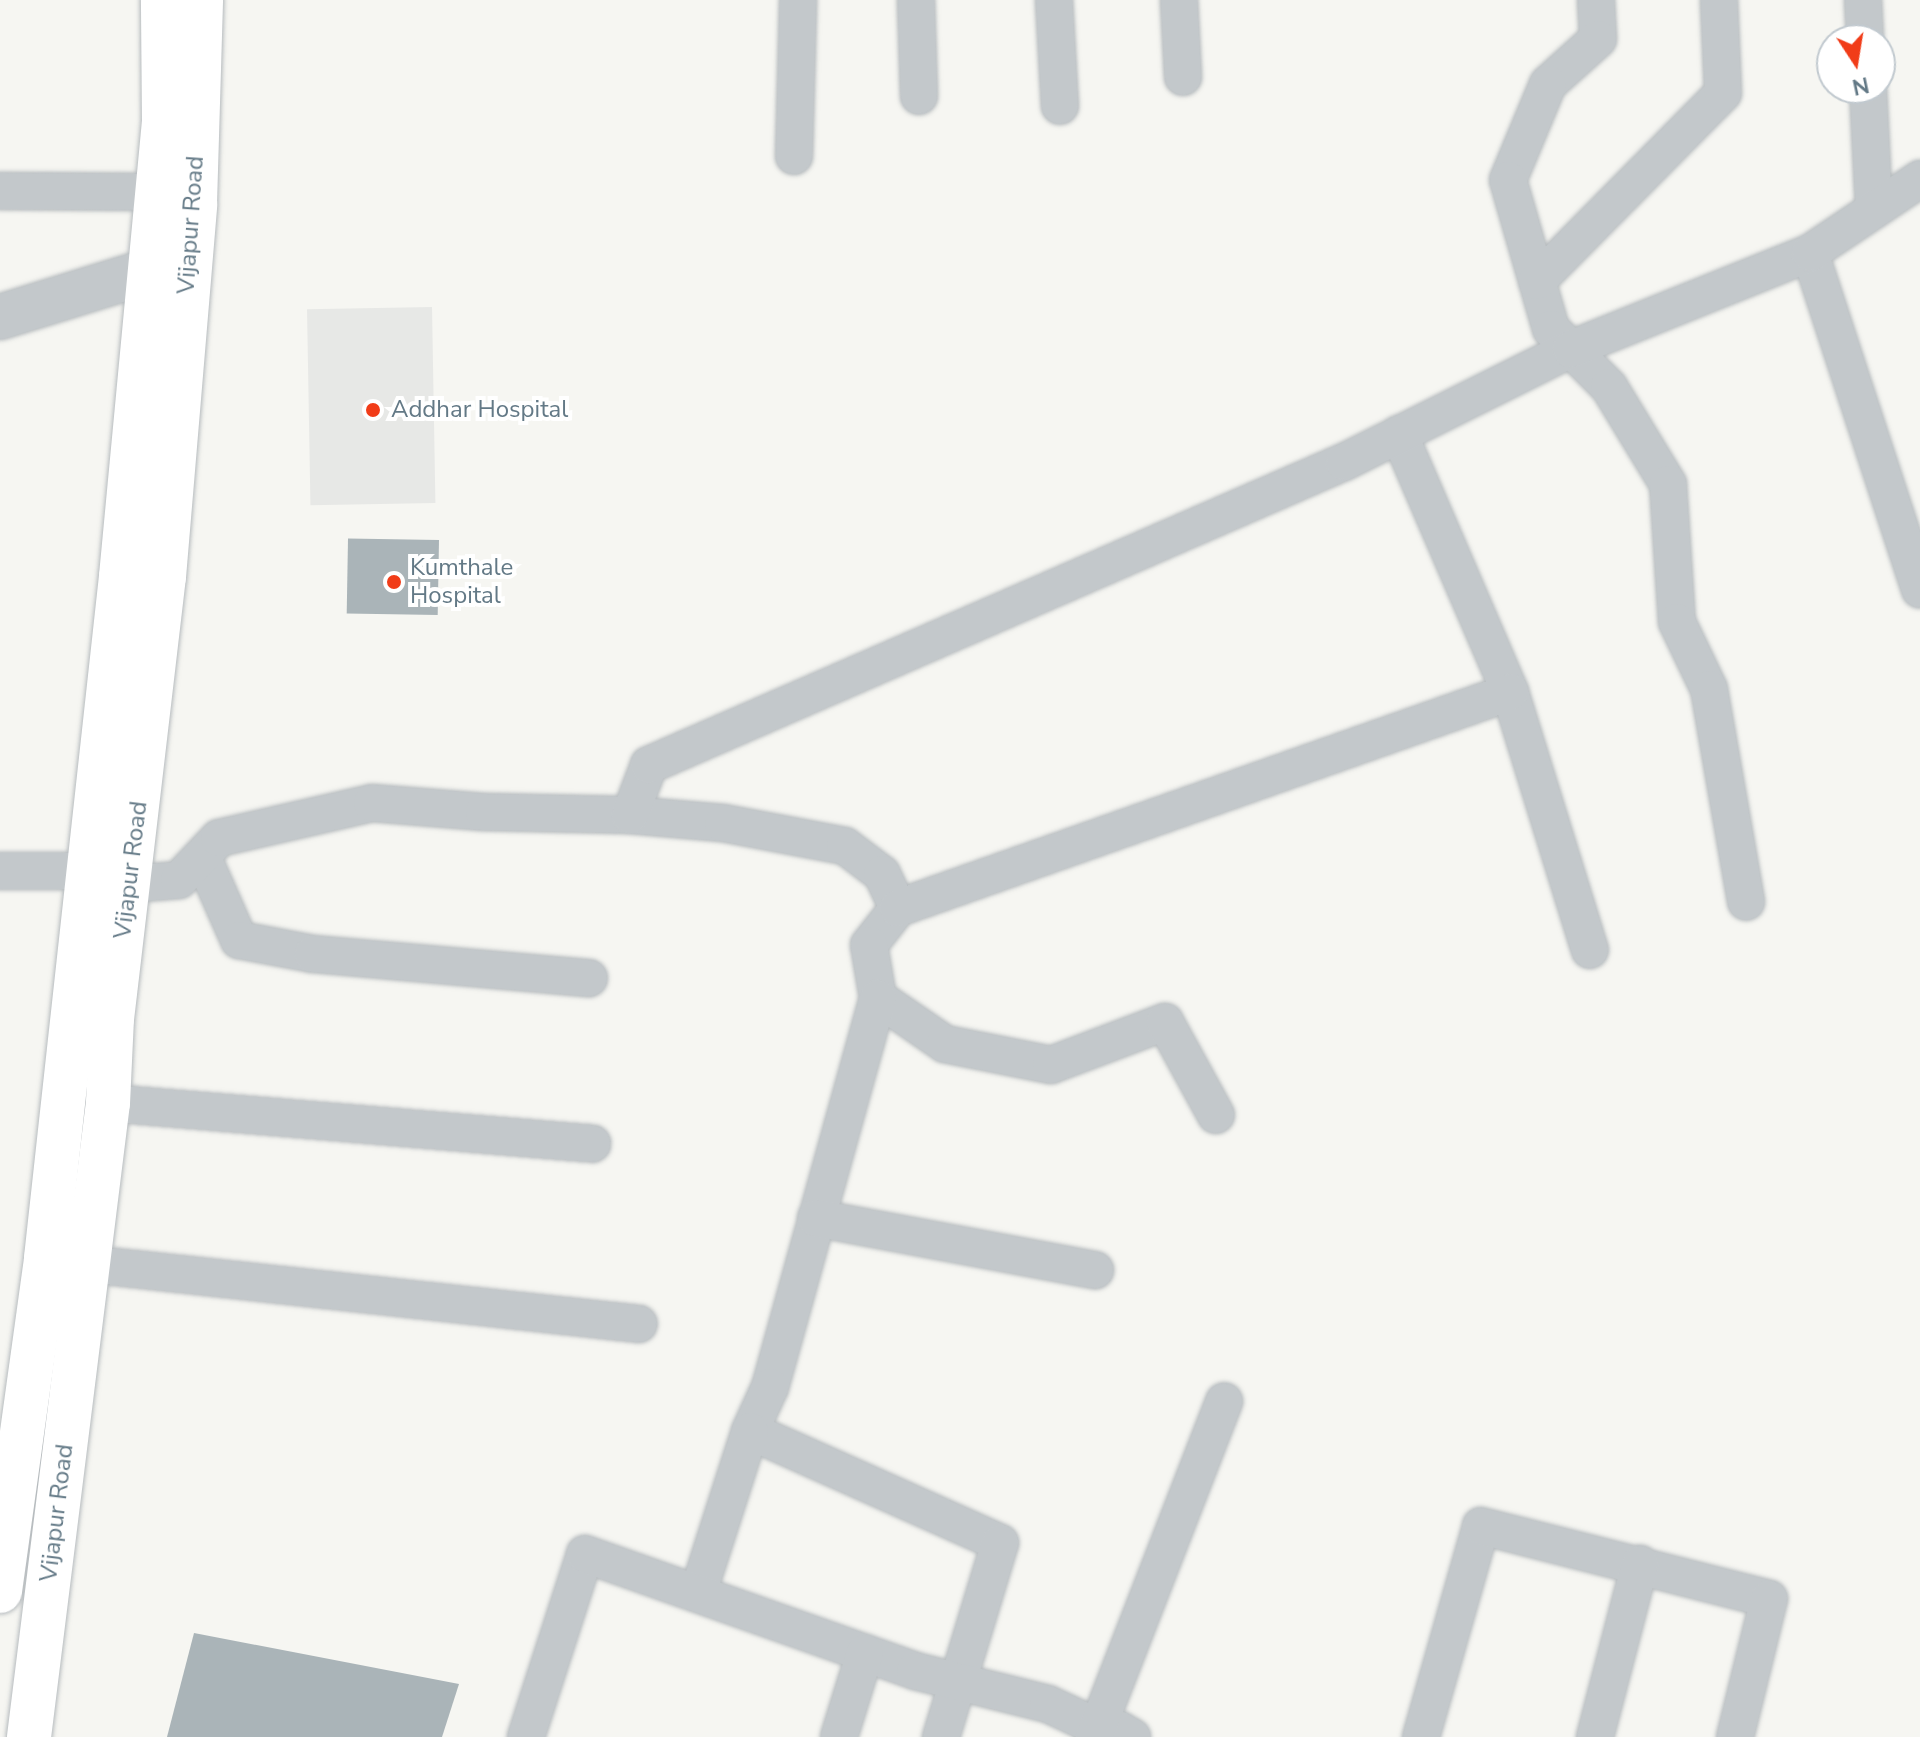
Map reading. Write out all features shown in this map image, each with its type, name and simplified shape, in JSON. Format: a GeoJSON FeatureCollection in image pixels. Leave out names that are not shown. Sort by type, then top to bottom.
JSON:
{"type":"FeatureCollection","features":[{"type":"Feature","properties":{"kind":"main road","name":"Vijapur Road"},"geometry":{"type":"LineString","coordinates":[[29,1737],[108,1103],[112,1019],[131,884],[164,577],[170,270],[158,192],[164,124],[163,0]]}},
{"type":"Feature","properties":{"kind":"main road","name":"Vijapur Road"},"geometry":{"type":"LineString","coordinates":[[0,1591],[46,1258],[87,871],[170,270],[195,204],[201,0]]}},
{"type":"Feature","properties":{"kind":"street"},"geometry":{"type":"LineString","coordinates":[[794,156],[798,0]]}},
{"type":"Feature","properties":{"kind":"street"},"geometry":{"type":"LineString","coordinates":[[916,0],[919,96]]}},
{"type":"Feature","properties":{"kind":"street"},"geometry":{"type":"LineString","coordinates":[[1054,0],[1060,106]]}},
{"type":"Feature","properties":{"kind":"street"},"geometry":{"type":"LineString","coordinates":[[1179,0],[1183,77]]}},
{"type":"Feature","properties":{"kind":"street"},"geometry":{"type":"LineString","coordinates":[[1596,0],[1598,39],[1548,84],[1508,180],[1551,329],[1609,387],[1668,484],[1677,622],[1709,689],[1746,902]]}},
{"type":"Feature","properties":{"kind":"street"},"geometry":{"type":"LineString","coordinates":[[1537,281],[1723,93],[1719,0]]}},
{"type":"Feature","properties":{"kind":"street"},"geometry":{"type":"LineString","coordinates":[[1863,0],[1864,24]]}},
{"type":"Feature","properties":{"kind":"street"},"geometry":{"type":"LineString","coordinates":[[1869,104],[1874,210]]}},
{"type":"Feature","properties":{"kind":"street"},"geometry":{"type":"LineString","coordinates":[[630,815],[649,765],[1399,434],[1571,349],[1810,253],[1920,179]]}},
{"type":"Feature","properties":{"kind":"street"},"geometry":{"type":"LineString","coordinates":[[0,191],[158,192]]}},
{"type":"Feature","properties":{"kind":"street"},"geometry":{"type":"LineString","coordinates":[[1810,253],[1920,590]]}},
{"type":"Feature","properties":{"kind":"street"},"geometry":{"type":"LineString","coordinates":[[0,317],[170,270]]}},
{"type":"Feature","properties":{"kind":"street"},"geometry":{"type":"LineString","coordinates":[[1399,434],[1510,692],[1590,950]]}},
{"type":"Feature","properties":{"kind":"street"},"geometry":{"type":"LineString","coordinates":[[698,1593],[750,1431],[770,1387],[878,998],[869,945],[898,908],[1510,692]]}},
{"type":"Feature","properties":{"kind":"street"},"geometry":{"type":"LineString","coordinates":[[0,871],[87,871],[131,884],[179,880],[219,838],[372,803],[484,812],[630,815],[723,823],[845,846],[882,874],[898,908]]}},
{"type":"Feature","properties":{"kind":"street"},"geometry":{"type":"LineString","coordinates":[[202,856],[239,940],[313,954],[589,978]]}},
{"type":"Feature","properties":{"kind":"street"},"geometry":{"type":"LineString","coordinates":[[878,998],[945,1044],[1051,1065],[1165,1022],[1216,1115]]}},
{"type":"Feature","properties":{"kind":"street"},"geometry":{"type":"LineString","coordinates":[[108,1103],[592,1144]]}},
{"type":"Feature","properties":{"kind":"street"},"geometry":{"type":"LineString","coordinates":[[816,1218],[1095,1270]]}},
{"type":"Feature","properties":{"kind":"street"},"geometry":{"type":"LineString","coordinates":[[88,1264],[639,1324]]}},
{"type":"Feature","properties":{"kind":"street"},"geometry":{"type":"LineString","coordinates":[[1096,1732],[1224,1401]]}},
{"type":"Feature","properties":{"kind":"street"},"geometry":{"type":"LineString","coordinates":[[750,1431],[1000,1543],[941,1737]]}},
{"type":"Feature","properties":{"kind":"street"},"geometry":{"type":"LineString","coordinates":[[1421,1737],[1481,1526],[1769,1599],[1735,1737]]}},
{"type":"Feature","properties":{"kind":"street"},"geometry":{"type":"LineString","coordinates":[[526,1737],[585,1554],[915,1671],[1048,1704],[1096,1732],[1120,1730],[1132,1737]]}},
{"type":"Feature","properties":{"kind":"street"},"geometry":{"type":"LineString","coordinates":[[1595,1737],[1640,1564]]}},
{"type":"Feature","properties":{"kind":"street"},"geometry":{"type":"LineString","coordinates":[[839,1737],[865,1653]]}},
{"type":"Feature","properties":{"kind":"shaded area","name":"Addhar Hospital"},"geometry":{"type":"Polygon","coordinates":[[[432,307],[435,503],[310,505],[307,309],[432,307]]]}},
{"type":"Feature","properties":{"kind":"building","name":"Kumthale Hospital"},"geometry":{"type":"Polygon","coordinates":[[[348,538],[439,540],[438,615],[347,613],[348,538]]]}},
{"type":"Feature","properties":{"kind":"building"},"geometry":{"type":"Polygon","coordinates":[[[194,1633],[459,1684],[442,1737],[167,1737],[194,1633]]]}},
{"type":"Feature","properties":{"kind":"place","name":"Addhar Hospital"},"geometry":{"type":"Point","coordinates":[373,410]}},
{"type":"Feature","properties":{"kind":"place","name":"Kumthale Hospital"},"geometry":{"type":"Point","coordinates":[394,582]}}]}
